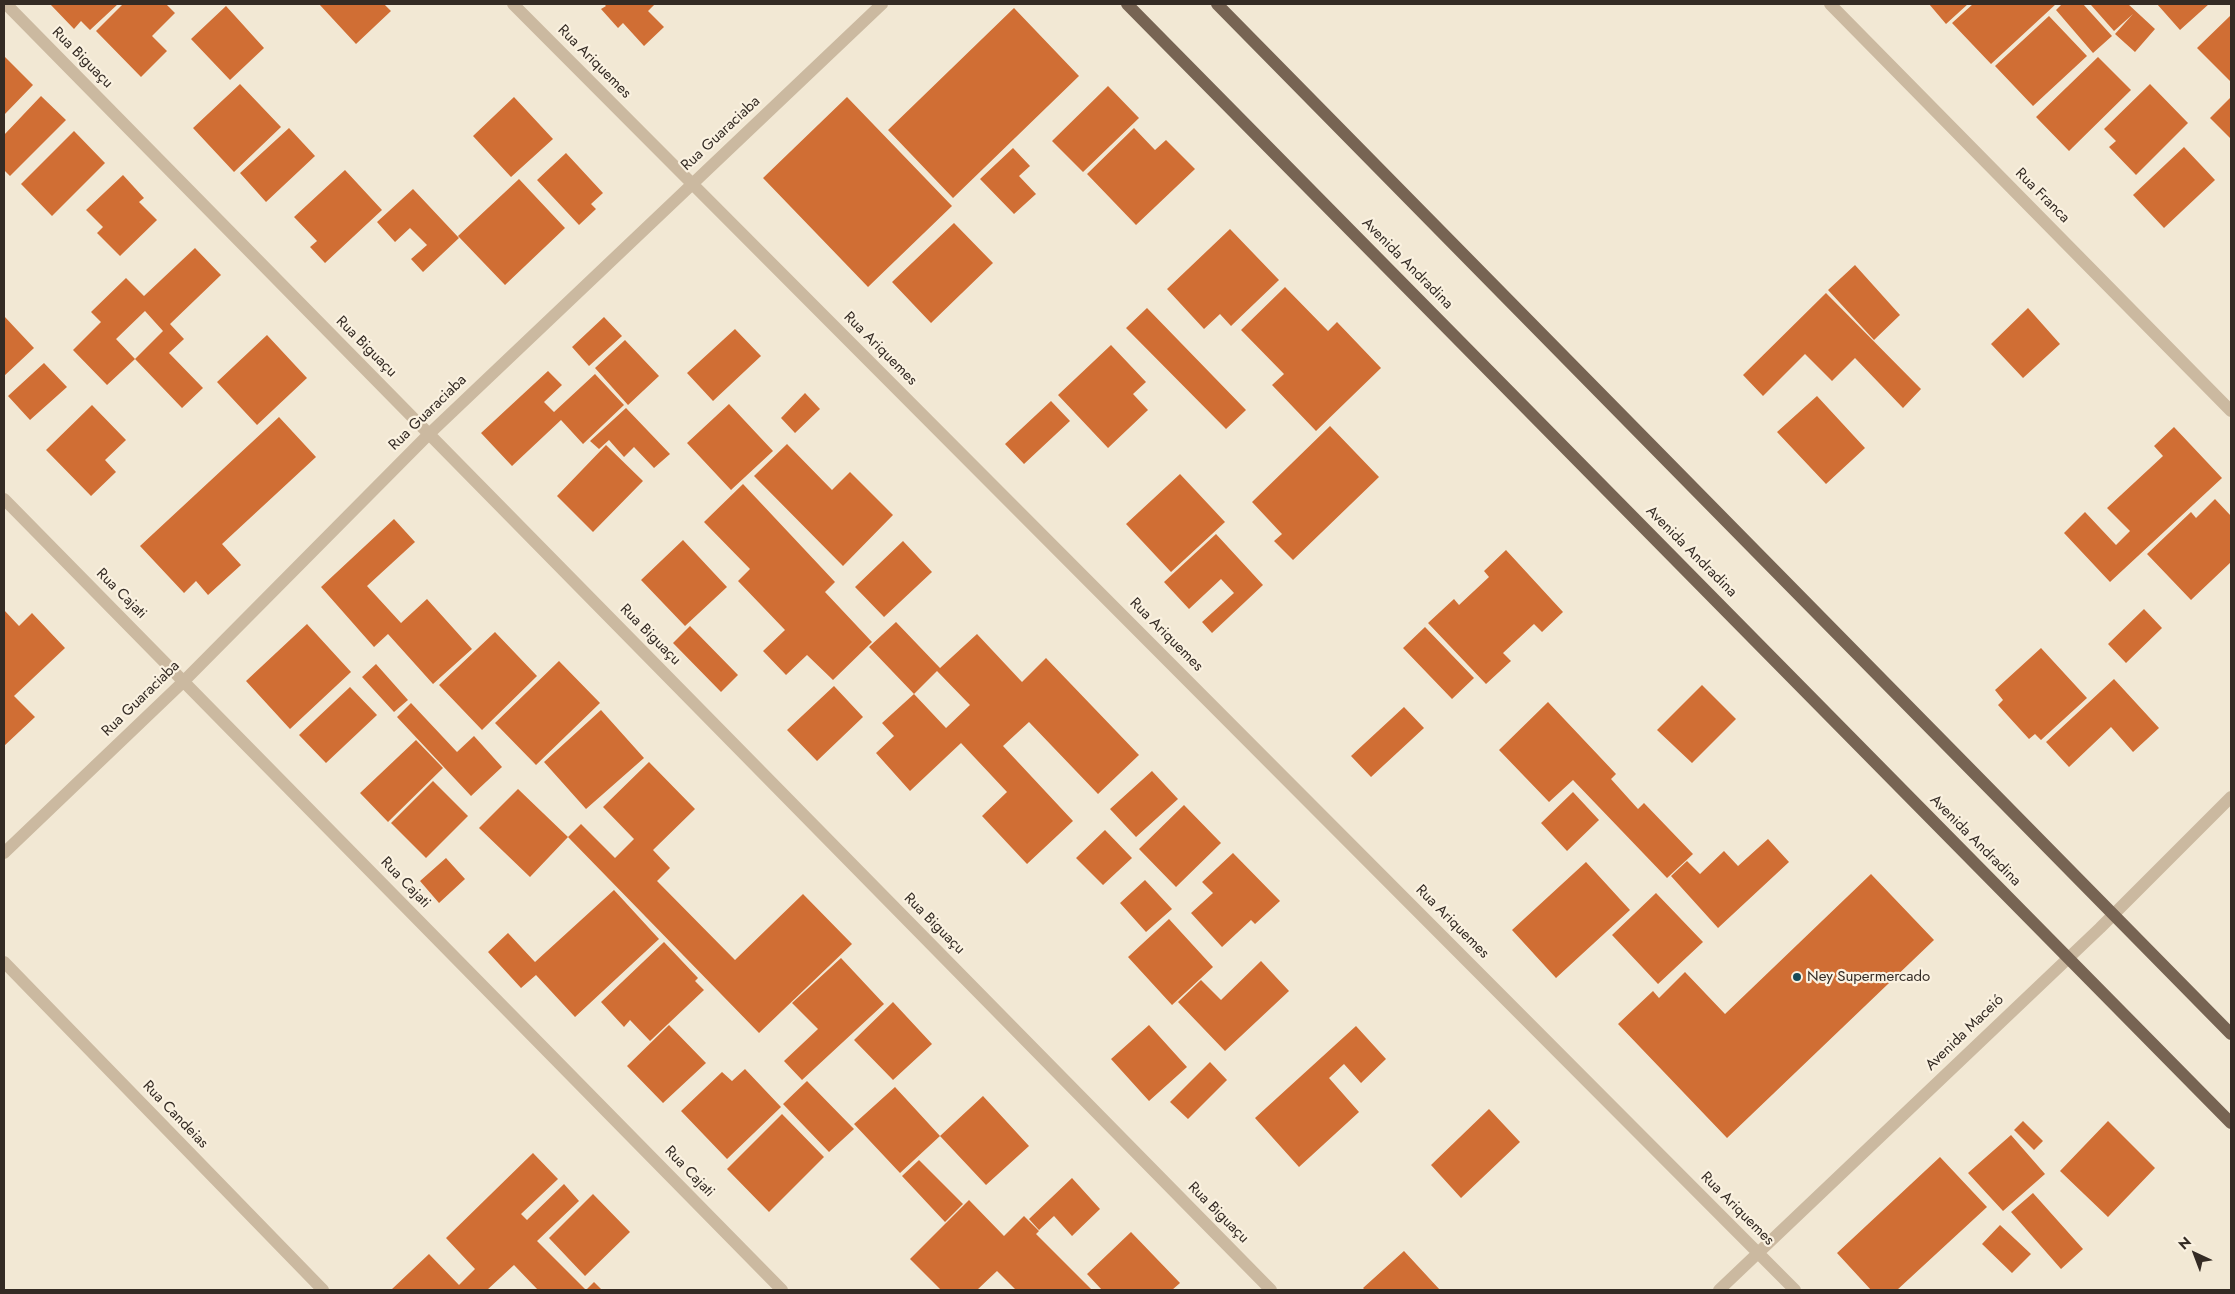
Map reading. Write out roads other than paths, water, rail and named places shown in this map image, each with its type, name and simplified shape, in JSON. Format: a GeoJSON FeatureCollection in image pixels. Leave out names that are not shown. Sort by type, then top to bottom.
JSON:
{"type":"FeatureCollection","features":[{"type":"Feature","properties":{"kind":"main road","name":"Avenida Andradina"},"geometry":{"type":"LineString","coordinates":[[1127,4],[2231,1123]]}},
{"type":"Feature","properties":{"kind":"main road"},"geometry":{"type":"LineString","coordinates":[[1217,4],[2231,1034]]}},
{"type":"Feature","properties":{"kind":"street","name":"Rua Biguaçu"},"geometry":{"type":"LineString","coordinates":[[6,4],[1271,1290]]}},
{"type":"Feature","properties":{"kind":"street","name":"Rua Ariquemes"},"geometry":{"type":"LineString","coordinates":[[514,4],[1795,1290]]}},
{"type":"Feature","properties":{"kind":"street","name":"Rua Guaraciaba"},"geometry":{"type":"LineString","coordinates":[[4,853],[184,681],[429,434],[882,4]]}},
{"type":"Feature","properties":{"kind":"street","name":"Rua Franca"},"geometry":{"type":"LineString","coordinates":[[1830,4],[2231,411]]}},
{"type":"Feature","properties":{"kind":"street","name":"Rua Cajati"},"geometry":{"type":"LineString","coordinates":[[4,499],[782,1290]]}},
{"type":"Feature","properties":{"kind":"street","name":"Avenida Maceió"},"geometry":{"type":"LineString","coordinates":[[1719,1290],[2068,958],[2231,797]]}},
{"type":"Feature","properties":{"kind":"street","name":"Rua Candeias"},"geometry":{"type":"LineString","coordinates":[[4,962],[323,1290]]}},
{"type":"Feature","properties":{"kind":"place","name":"Ney Supermercado"},"geometry":{"type":"Point","coordinates":[1797,977]}}]}
